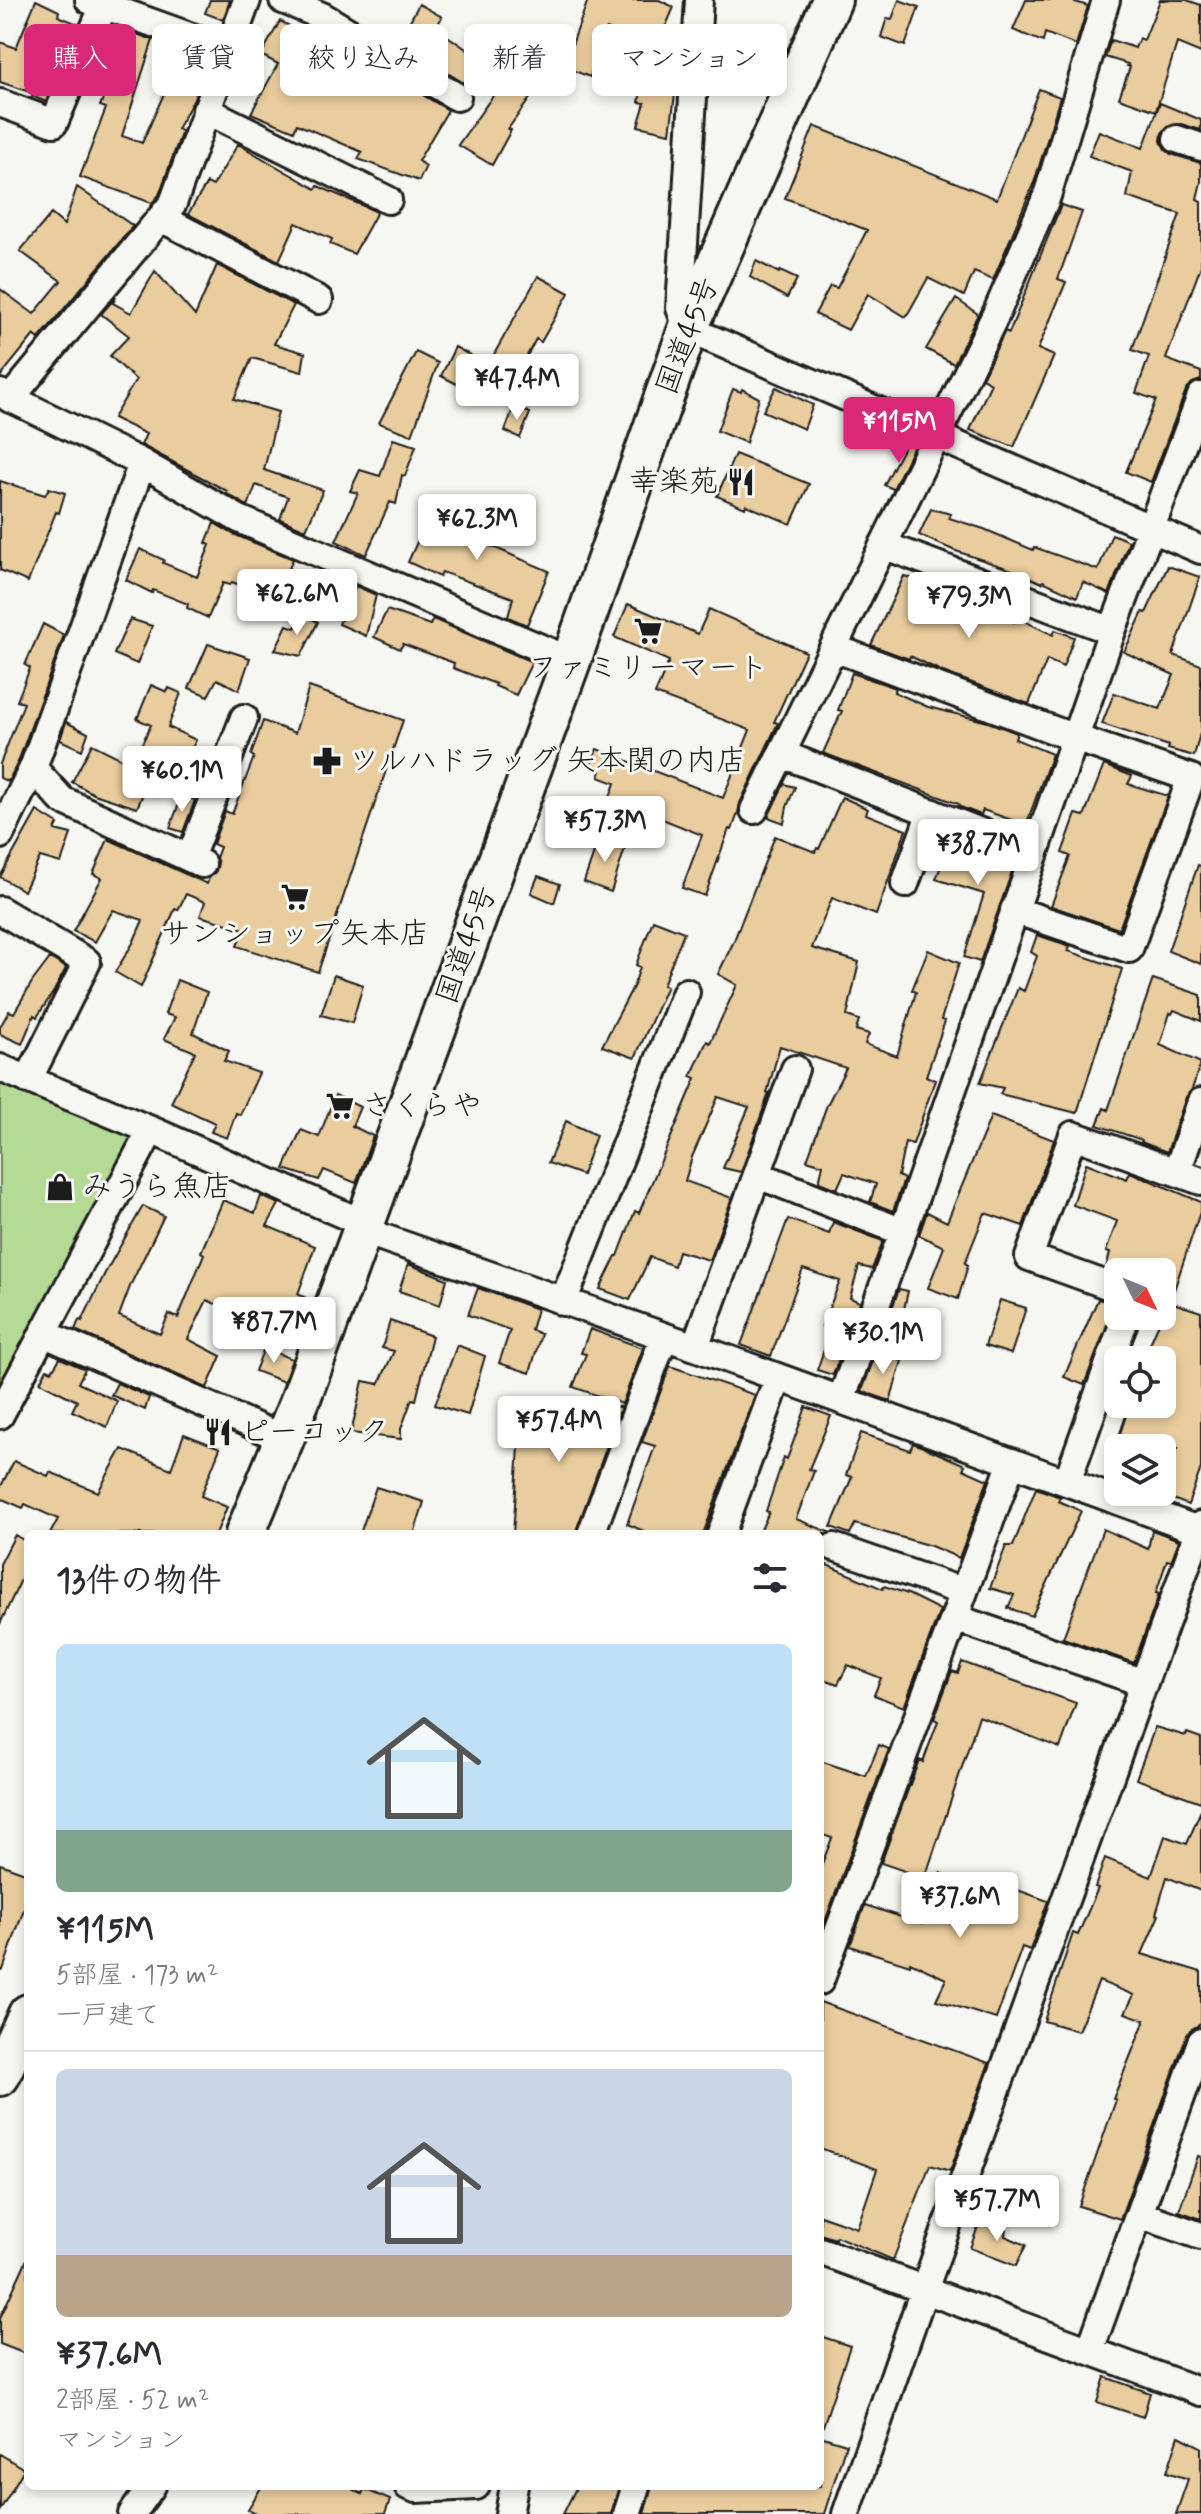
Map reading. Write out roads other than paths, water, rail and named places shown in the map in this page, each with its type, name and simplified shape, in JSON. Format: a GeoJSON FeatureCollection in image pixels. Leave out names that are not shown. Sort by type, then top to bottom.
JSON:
{"type":"FeatureCollection","features":[{"type":"Feature","properties":{"kind":"highway","name":"国道45号"},"geometry":{"type":"LineString","coordinates":[[247,1530],[364,1226],[571,661],[688,329],[832,0]]}},
{"type":"Feature","properties":{"kind":"highway"},"geometry":{"type":"LineString","coordinates":[[0,2076],[24,2023]]}},
{"type":"Feature","properties":{"kind":"street"},"geometry":{"type":"LineString","coordinates":[[238,24],[247,0]]}},
{"type":"Feature","properties":{"kind":"street"},"geometry":{"type":"LineString","coordinates":[[283,0],[322,16],[457,97]]}},
{"type":"Feature","properties":{"kind":"street"},"geometry":{"type":"LineString","coordinates":[[699,0],[680,308],[688,329],[1201,550]]}},
{"type":"Feature","properties":{"kind":"street"},"geometry":{"type":"LineString","coordinates":[[754,810],[996,314],[1047,196],[1106,0]]}},
{"type":"Feature","properties":{"kind":"street"},"geometry":{"type":"LineString","coordinates":[[0,103],[54,123],[96,3],[155,24]]}},
{"type":"Feature","properties":{"kind":"street"},"geometry":{"type":"LineString","coordinates":[[211,96],[173,203],[5,396],[142,463],[239,519],[571,661]]}},
{"type":"Feature","properties":{"kind":"street"},"geometry":{"type":"LineString","coordinates":[[206,110],[388,200]]}},
{"type":"Feature","properties":{"kind":"street"},"geometry":{"type":"LineString","coordinates":[[161,218],[319,300]]}},
{"type":"Feature","properties":{"kind":"street"},"geometry":{"type":"LineString","coordinates":[[841,1400],[903,1232],[1112,631],[1201,396]]}},
{"type":"Feature","properties":{"kind":"street"},"geometry":{"type":"LineString","coordinates":[[0,835],[33,768],[142,463]]}},
{"type":"Feature","properties":{"kind":"street"},"geometry":{"type":"LineString","coordinates":[[883,545],[1112,631]]}},
{"type":"Feature","properties":{"kind":"street"},"geometry":{"type":"LineString","coordinates":[[834,648],[1191,778],[1129,949],[1014,910]]}},
{"type":"Feature","properties":{"kind":"street"},"geometry":{"type":"LineString","coordinates":[[33,768],[62,800],[196,861],[244,718]]}},
{"type":"Feature","properties":{"kind":"street"},"geometry":{"type":"LineString","coordinates":[[782,754],[1034,853]]}},
{"type":"Feature","properties":{"kind":"street"},"geometry":{"type":"LineString","coordinates":[[905,884],[931,812]]}},
{"type":"Feature","properties":{"kind":"street"},"geometry":{"type":"LineString","coordinates":[[0,910],[87,962],[28,1080]]}},
{"type":"Feature","properties":{"kind":"street"},"geometry":{"type":"LineString","coordinates":[[563,1302],[686,992]]}},
{"type":"Feature","properties":{"kind":"street"},"geometry":{"type":"LineString","coordinates":[[0,1068],[349,1217],[381,1237],[1200,1528],[846,2514]]}},
{"type":"Feature","properties":{"kind":"street"},"geometry":{"type":"LineString","coordinates":[[695,1347],[795,1069]]}},
{"type":"Feature","properties":{"kind":"street"},"geometry":{"type":"LineString","coordinates":[[1104,1284],[1029,1257],[1073,1135],[1189,1176],[1201,1102]]}},
{"type":"Feature","properties":{"kind":"street"},"geometry":{"type":"LineString","coordinates":[[0,1415],[151,1130]]}},
{"type":"Feature","properties":{"kind":"street"},"geometry":{"type":"LineString","coordinates":[[758,1175],[903,1232]]}},
{"type":"Feature","properties":{"kind":"street"},"geometry":{"type":"LineString","coordinates":[[1067,1482],[1121,1330]]}},
{"type":"Feature","properties":{"kind":"street"},"geometry":{"type":"LineString","coordinates":[[43,1333],[284,1439]]}},
{"type":"Feature","properties":{"kind":"street"},"geometry":{"type":"LineString","coordinates":[[592,1530],[664,1337]]}},
{"type":"Feature","properties":{"kind":"street"},"geometry":{"type":"LineString","coordinates":[[722,1530],[778,1378]]}},
{"type":"Feature","properties":{"kind":"street"},"geometry":{"type":"LineString","coordinates":[[824,1970],[1012,1462]]}},
{"type":"Feature","properties":{"kind":"street"},"geometry":{"type":"LineString","coordinates":[[834,1547],[964,1592]]}},
{"type":"Feature","properties":{"kind":"street"},"geometry":{"type":"LineString","coordinates":[[955,1618],[1144,1683]]}},
{"type":"Feature","properties":{"kind":"street"},"geometry":{"type":"LineString","coordinates":[[1090,2350],[1139,2214],[1191,2103],[1201,2042]]}},
{"type":"Feature","properties":{"kind":"street"},"geometry":{"type":"LineString","coordinates":[[1139,2214],[1201,2236]]}},
{"type":"Feature","properties":{"kind":"street"},"geometry":{"type":"LineString","coordinates":[[824,2252],[1201,2392]]}},
{"type":"Feature","properties":{"kind":"street"},"geometry":{"type":"LineString","coordinates":[[132,2514],[149,2490]]}},
{"type":"Feature","properties":{"kind":"street"},"geometry":{"type":"LineString","coordinates":[[509,2514],[513,2490]]}},
{"type":"Feature","properties":{"kind":"street"},"geometry":{"type":"LineString","coordinates":[[627,2514],[635,2490]]}},
{"type":"Feature","properties":{"kind":"place","name":"幸楽苑"},"geometry":{"type":"Point","coordinates":[741,482]}},
{"type":"Feature","properties":{"kind":"place","name":"ファミリーマート"},"geometry":{"type":"Point","coordinates":[648,631]}},
{"type":"Feature","properties":{"kind":"place","name":"ツルハドラッグ 矢本関の内店"},"geometry":{"type":"Point","coordinates":[327,761]}},
{"type":"Feature","properties":{"kind":"place","name":"サンショップ矢本店"},"geometry":{"type":"Point","coordinates":[295,897]}},
{"type":"Feature","properties":{"kind":"place","name":"さくらや"},"geometry":{"type":"Point","coordinates":[340,1106]}},
{"type":"Feature","properties":{"kind":"place","name":"みうら魚店"},"geometry":{"type":"Point","coordinates":[60,1187]}},
{"type":"Feature","properties":{"kind":"place","name":"ピーコック"},"geometry":{"type":"Point","coordinates":[218,1432]}}]}
